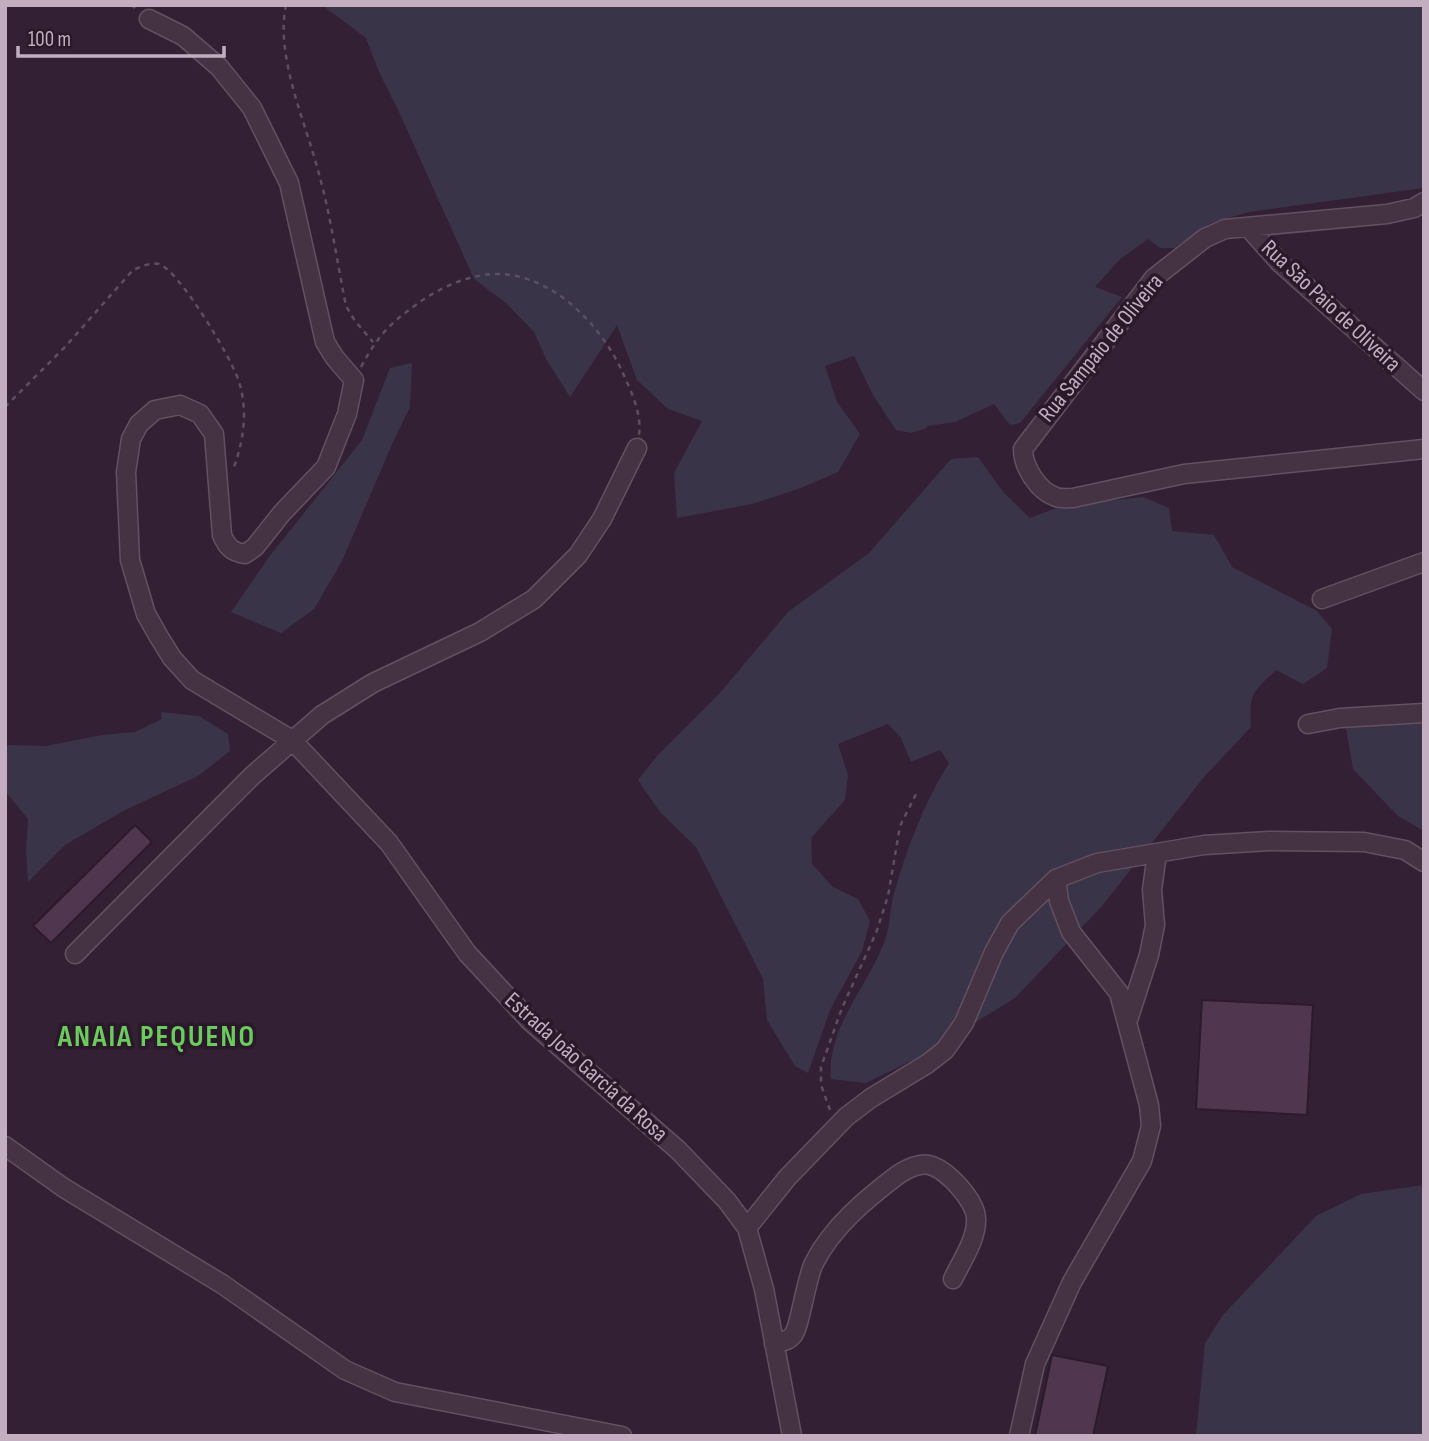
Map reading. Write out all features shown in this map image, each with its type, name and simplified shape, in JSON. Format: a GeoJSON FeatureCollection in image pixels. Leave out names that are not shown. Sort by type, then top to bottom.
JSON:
{"type":"FeatureCollection","features":[{"type":"Feature","properties":{"kind":"street"},"geometry":{"type":"LineString","coordinates":[[149,19],[183,36],[210,59],[252,108],[289,183],[325,342],[354,380]]}},
{"type":"Feature","properties":{"kind":"street","name":"Rua São Paio de Oliveira"},"geometry":{"type":"LineString","coordinates":[[1248,227],[1387,214],[1414,208],[1424,202]]}},
{"type":"Feature","properties":{"kind":"street","name":"Rua São Paio de Oliveira"},"geometry":{"type":"LineString","coordinates":[[1248,227],[1280,263],[1424,391]]}},
{"type":"Feature","properties":{"kind":"street","name":"Rua Sampaio de Oliveira"},"geometry":{"type":"LineString","coordinates":[[1248,227],[1225,229],[1205,238],[1154,278],[1030,437],[1023,449],[1026,468],[1045,490],[1057,498],[1073,498],[1184,474],[1424,449]]}},
{"type":"Feature","properties":{"kind":"street","name":"Estrada João García da Rosa"},"geometry":{"type":"LineString","coordinates":[[354,380],[347,414],[326,467],[282,513],[256,547],[245,554],[235,552],[227,545],[222,535],[214,434],[200,414],[180,405],[155,410],[139,424],[131,439],[126,472],[128,540],[130,560],[146,614],[172,657],[192,680],[292,740],[389,843],[467,953],[530,1021],[701,1171],[747,1228],[764,1289],[793,1436]]}},
{"type":"Feature","properties":{"kind":"street"},"geometry":{"type":"LineString","coordinates":[[75,954],[252,776],[292,740],[373,682],[480,632],[534,599],[578,555],[602,519],[637,448]]}},
{"type":"Feature","properties":{"kind":"street"},"geometry":{"type":"LineString","coordinates":[[1322,599],[1424,562]]}},
{"type":"Feature","properties":{"kind":"street"},"geometry":{"type":"LineString","coordinates":[[1308,724],[1340,718],[1424,713]]}},
{"type":"Feature","properties":{"kind":"street"},"geometry":{"type":"LineString","coordinates":[[747,1228],[787,1178],[836,1127],[871,1098],[945,1050],[964,1023],[994,952],[1010,923],[1056,879],[1097,863],[1204,845],[1269,841],[1364,842],[1405,850],[1424,862]]}},
{"type":"Feature","properties":{"kind":"street"},"geometry":{"type":"LineString","coordinates":[[1128,1020],[1149,955],[1155,925],[1152,891],[1157,853]]}},
{"type":"Feature","properties":{"kind":"street"},"geometry":{"type":"LineString","coordinates":[[1019,1436],[1035,1364],[1072,1282],[1142,1161],[1151,1126],[1149,1105],[1119,993],[1071,932],[1059,901],[1056,879]]}},
{"type":"Feature","properties":{"kind":"street"},"geometry":{"type":"LineString","coordinates":[[5,1146],[64,1188],[222,1284],[345,1370],[395,1391],[622,1436]]}},
{"type":"Feature","properties":{"kind":"street"},"geometry":{"type":"LineString","coordinates":[[774,1344],[788,1339],[795,1332],[806,1283],[814,1262],[831,1235],[901,1172],[919,1165],[929,1165],[940,1171],[974,1204],[977,1218],[975,1230],[953,1279]]}},
{"type":"Feature","properties":{"kind":"path"},"geometry":{"type":"LineString","coordinates":[[286,5],[283,18],[288,65],[320,176],[346,306],[355,321],[374,342]]}},
{"type":"Feature","properties":{"kind":"path"},"geometry":{"type":"LineString","coordinates":[[5,407],[65,347],[133,270],[146,264],[160,264],[174,274],[186,291],[224,349],[240,384],[245,415],[242,443],[231,477]]}},
{"type":"Feature","properties":{"kind":"path"},"geometry":{"type":"LineString","coordinates":[[354,380],[374,342],[390,324],[436,290],[464,280],[496,274],[531,280],[570,301],[612,350],[633,394],[640,426],[637,448]]}},
{"type":"Feature","properties":{"kind":"path"},"geometry":{"type":"LineString","coordinates":[[836,1127],[821,1085],[821,1067],[842,1008],[876,933],[888,896],[900,827],[917,792]]}},
{"type":"Feature","properties":{"kind":"shaded area"},"geometry":{"type":"Polygon","coordinates":[[[327,5],[1424,5],[1424,188],[1249,212],[1211,223],[1174,248],[1160,248],[1148,239],[1119,260],[1095,287],[1122,297],[1020,423],[1010,425],[994,404],[955,422],[927,426],[911,433],[896,430],[873,395],[854,356],[825,366],[837,402],[860,434],[838,472],[752,504],[677,518],[674,473],[702,421],[668,409],[637,380],[617,325],[570,397],[546,359],[534,332],[506,303],[474,279],[366,38],[326,8],[327,5]]]}},
{"type":"Feature","properties":{"kind":"shaded area"},"geometry":{"type":"Polygon","coordinates":[[[412,363],[410,407],[342,561],[314,609],[281,633],[231,612],[269,557],[362,440],[390,368],[412,363]]]}},
{"type":"Feature","properties":{"kind":"shaded area"},"geometry":{"type":"Polygon","coordinates":[[[978,457],[1003,492],[1030,518],[1062,506],[1143,497],[1169,508],[1172,531],[1214,535],[1232,567],[1317,611],[1332,629],[1327,668],[1303,684],[1276,670],[1262,684],[1252,700],[1251,727],[1204,777],[1102,906],[1015,998],[921,1056],[866,1083],[831,1079],[835,1042],[885,940],[893,897],[910,845],[923,811],[949,763],[940,750],[911,762],[901,738],[888,724],[838,744],[848,775],[845,800],[811,838],[812,864],[833,887],[858,899],[870,921],[862,951],[830,1010],[808,1073],[795,1066],[767,1020],[763,979],[696,847],[660,812],[638,780],[658,755],[719,694],[788,612],[869,553],[951,459],[978,457]]]}},
{"type":"Feature","properties":{"kind":"shaded area"},"geometry":{"type":"Polygon","coordinates":[[[161,712],[199,716],[228,734],[230,751],[198,776],[123,811],[65,845],[28,882],[28,819],[5,791],[5,747],[46,746],[102,735],[135,732],[162,719],[161,712]]]}},
{"type":"Feature","properties":{"kind":"shaded area"},"geometry":{"type":"Polygon","coordinates":[[[1424,718],[1424,831],[1398,816],[1353,769],[1346,728],[1424,718]]]}},
{"type":"Feature","properties":{"kind":"shaded area"},"geometry":{"type":"Polygon","coordinates":[[[1424,1185],[1424,1436],[1196,1436],[1205,1343],[1223,1315],[1316,1216],[1361,1194],[1424,1185]]]}},
{"type":"Feature","properties":{"kind":"building"},"geometry":{"type":"Polygon","coordinates":[[[135,825],[152,842],[51,943],[33,926],[135,825]]]}},
{"type":"Feature","properties":{"kind":"building"},"geometry":{"type":"Polygon","coordinates":[[[1202,1000],[1313,1005],[1307,1115],[1196,1109],[1202,1000]]]}},
{"type":"Feature","properties":{"kind":"building"},"geometry":{"type":"Polygon","coordinates":[[[1052,1355],[1108,1366],[1093,1436],[1035,1436],[1052,1355]]]}},
{"type":"Feature","properties":{"kind":"district","name":"ANAIA PEQUENO"},"geometry":{"type":"Point","coordinates":[157,1037]}}]}
